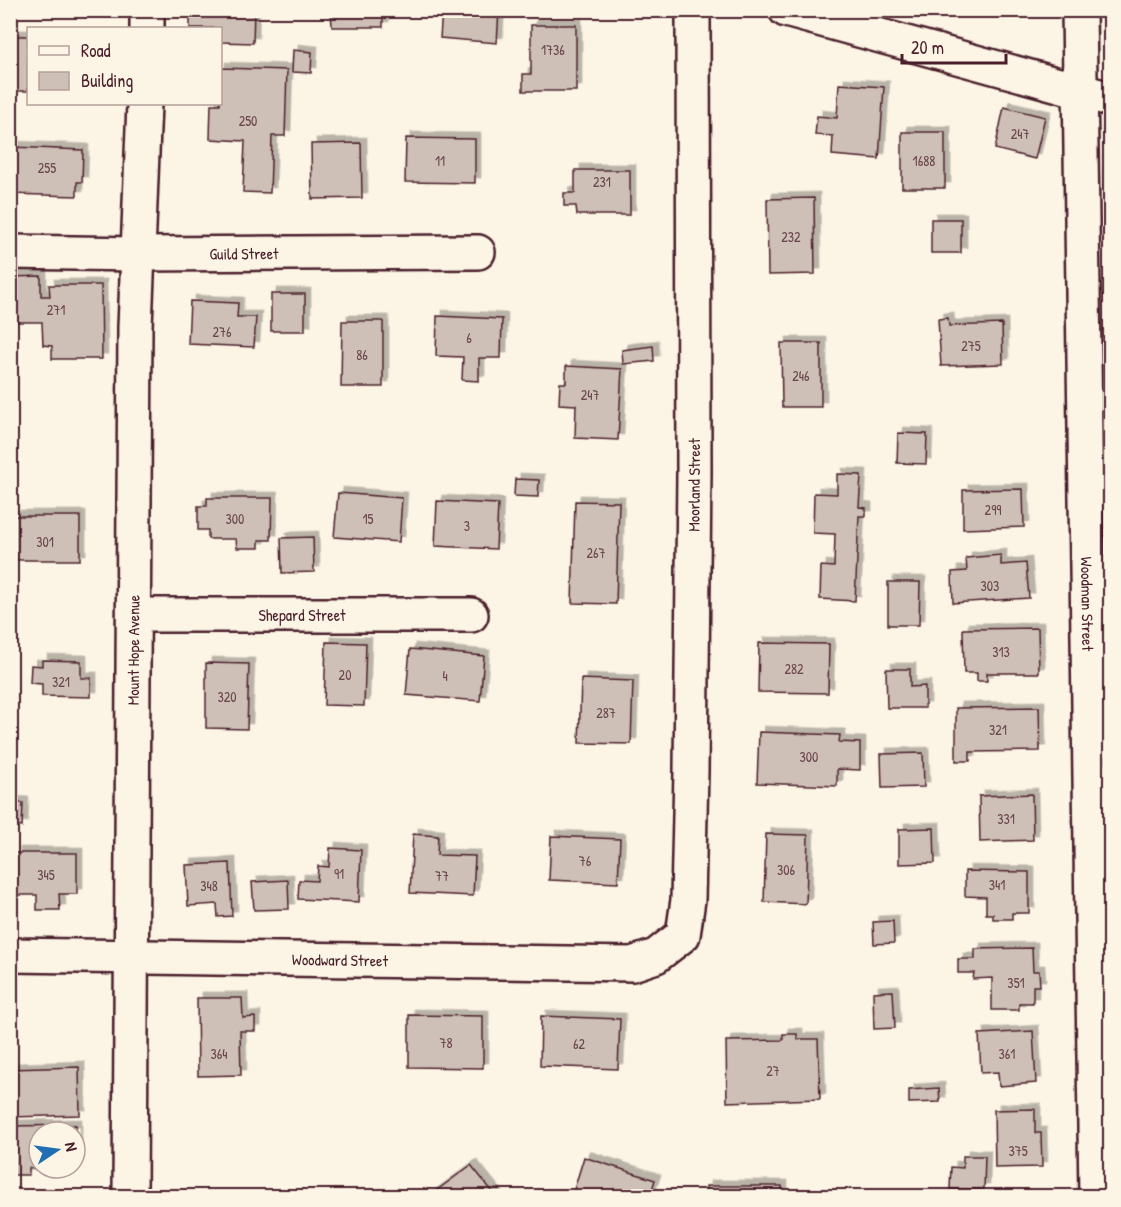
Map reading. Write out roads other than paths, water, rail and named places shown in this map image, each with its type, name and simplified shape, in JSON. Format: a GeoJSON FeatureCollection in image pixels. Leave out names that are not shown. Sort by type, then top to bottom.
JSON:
{"type":"FeatureCollection","features":[{"type":"Feature","properties":{"kind":"street"},"geometry":{"type":"LineString","coordinates":[[147,10],[147,27]]}},
{"type":"Feature","properties":{"kind":"street","name":"Moorland Street"},"geometry":{"type":"LineString","coordinates":[[666,950],[683,935],[688,900],[694,449],[693,10]]}},
{"type":"Feature","properties":{"kind":"street"},"geometry":{"type":"LineString","coordinates":[[786,10],[1095,95]]}},
{"type":"Feature","properties":{"kind":"street","name":"Woodman Street"},"geometry":{"type":"LineString","coordinates":[[1079,10],[1095,95],[1102,1051],[1095,1197]]}},
{"type":"Feature","properties":{"kind":"street","name":"Mount Hope Avenue"},"geometry":{"type":"LineString","coordinates":[[130,1197],[138,254],[144,105]]}},
{"type":"Feature","properties":{"kind":"street","name":"Guild Street"},"geometry":{"type":"LineString","coordinates":[[10,252],[138,254],[477,252]]}},
{"type":"Feature","properties":{"kind":"street","name":"Shepard Street"},"geometry":{"type":"LineString","coordinates":[[134,615],[471,615]]}},
{"type":"Feature","properties":{"kind":"street","name":"Woodward Street"},"geometry":{"type":"LineString","coordinates":[[10,955],[632,964],[666,950]]}}]}
